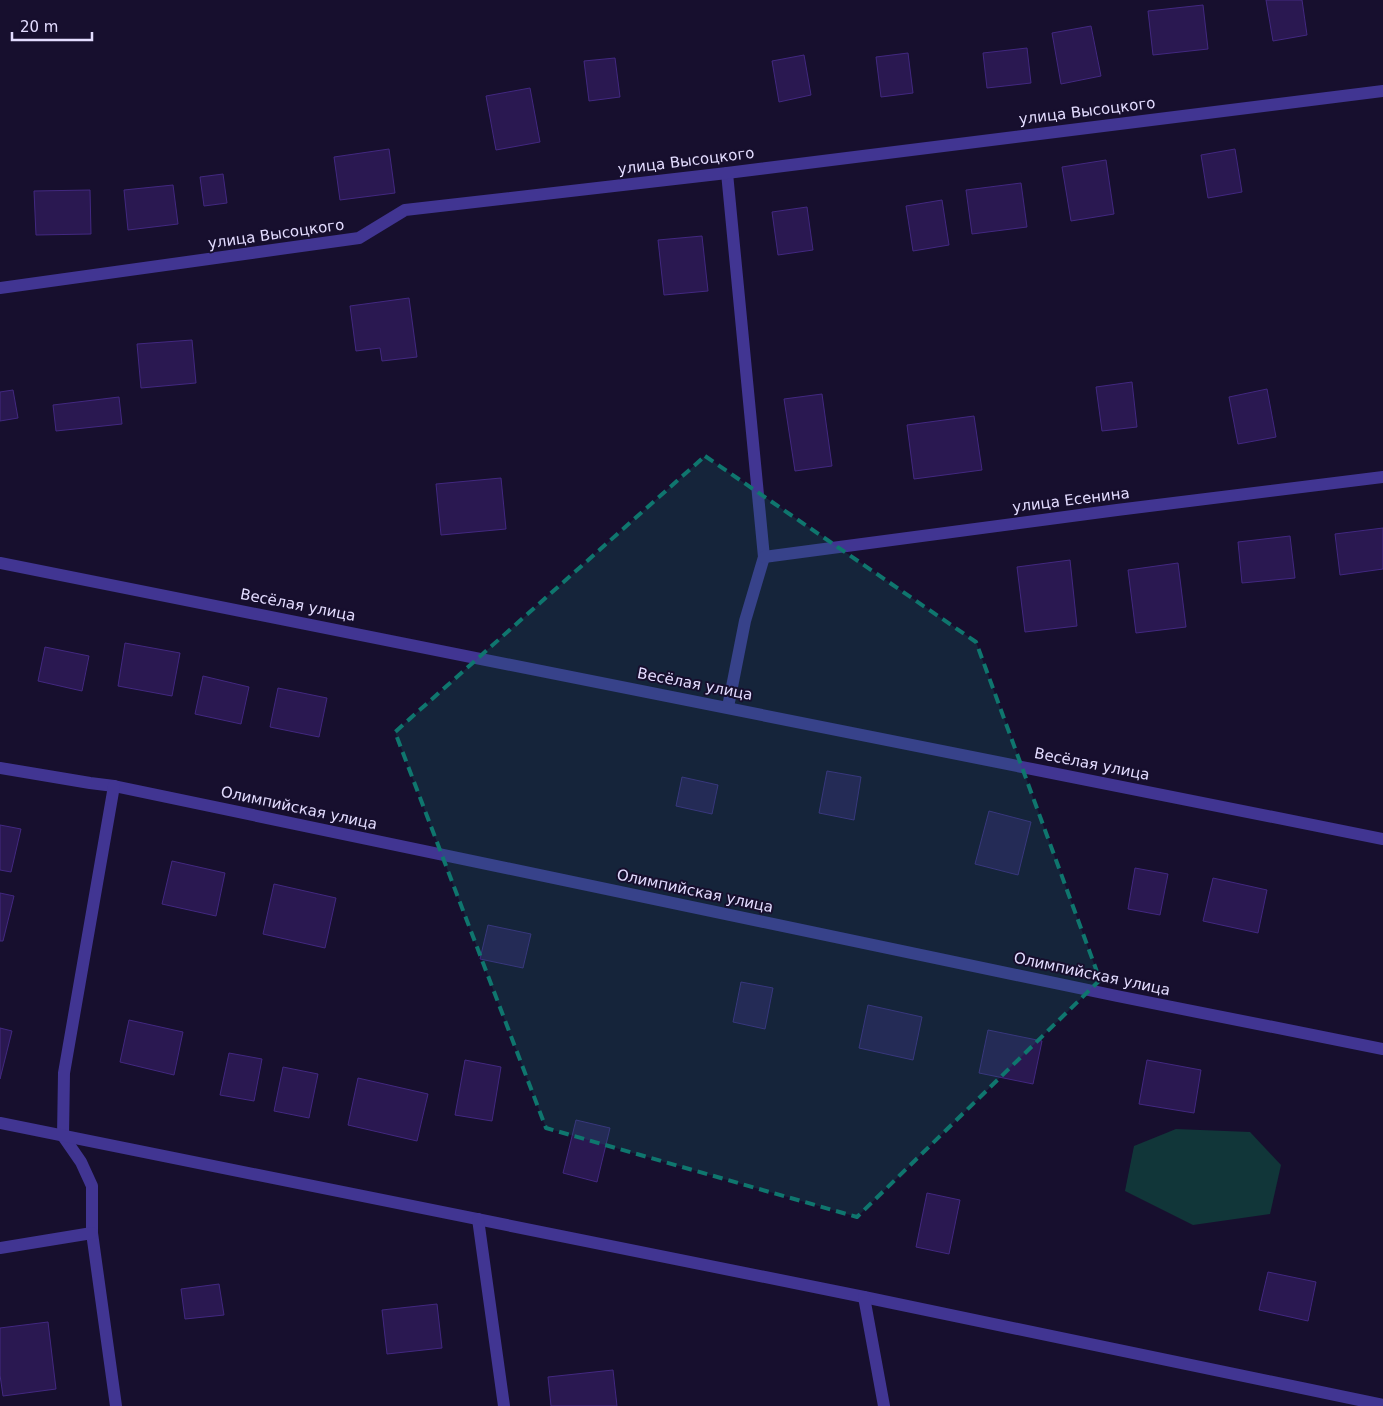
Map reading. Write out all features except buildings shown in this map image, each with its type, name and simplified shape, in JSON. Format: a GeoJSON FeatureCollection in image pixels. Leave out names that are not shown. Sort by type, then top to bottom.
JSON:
{"type":"FeatureCollection","features":[{"type":"Feature","properties":{"kind":"street","name":"улица Высоцкого"},"geometry":{"type":"LineString","coordinates":[[0,288],[359,238],[405,210],[727,173],[1383,91]]}},
{"type":"Feature","properties":{"kind":"street"},"geometry":{"type":"LineString","coordinates":[[727,173],[764,557],[745,621],[728,707]]}},
{"type":"Feature","properties":{"kind":"street","name":"улица Есенина"},"geometry":{"type":"LineString","coordinates":[[764,557],[1383,477]]}},
{"type":"Feature","properties":{"kind":"street","name":"Весёлая улица"},"geometry":{"type":"LineString","coordinates":[[0,563],[1383,839]]}},
{"type":"Feature","properties":{"kind":"street","name":"Олимпийская улица"},"geometry":{"type":"LineString","coordinates":[[0,768],[114,786],[1383,1050]]}},
{"type":"Feature","properties":{"kind":"street"},"geometry":{"type":"LineString","coordinates":[[114,786],[64,1073],[62,1136],[81,1162],[92,1186],[92,1233],[116,1406]]}},
{"type":"Feature","properties":{"kind":"street"},"geometry":{"type":"LineString","coordinates":[[0,1124],[864,1297],[1383,1406]]}},
{"type":"Feature","properties":{"kind":"street"},"geometry":{"type":"LineString","coordinates":[[478,1219],[504,1406]]}},
{"type":"Feature","properties":{"kind":"street"},"geometry":{"type":"LineString","coordinates":[[0,1248],[92,1233]]}},
{"type":"Feature","properties":{"kind":"street"},"geometry":{"type":"LineString","coordinates":[[864,1297],[884,1406]]}},
{"type":"Feature","properties":{"kind":"highlighted area"},"geometry":{"type":"Polygon","coordinates":[[[705,456],[976,642],[1100,980],[857,1217],[546,1128],[395,732],[705,456]]]}},
{"type":"Feature","properties":{"kind":"green space"},"geometry":{"type":"Polygon","coordinates":[[[1176,1129],[1250,1132],[1281,1165],[1270,1214],[1193,1225],[1125,1191],[1134,1146],[1176,1129]]]}}]}
